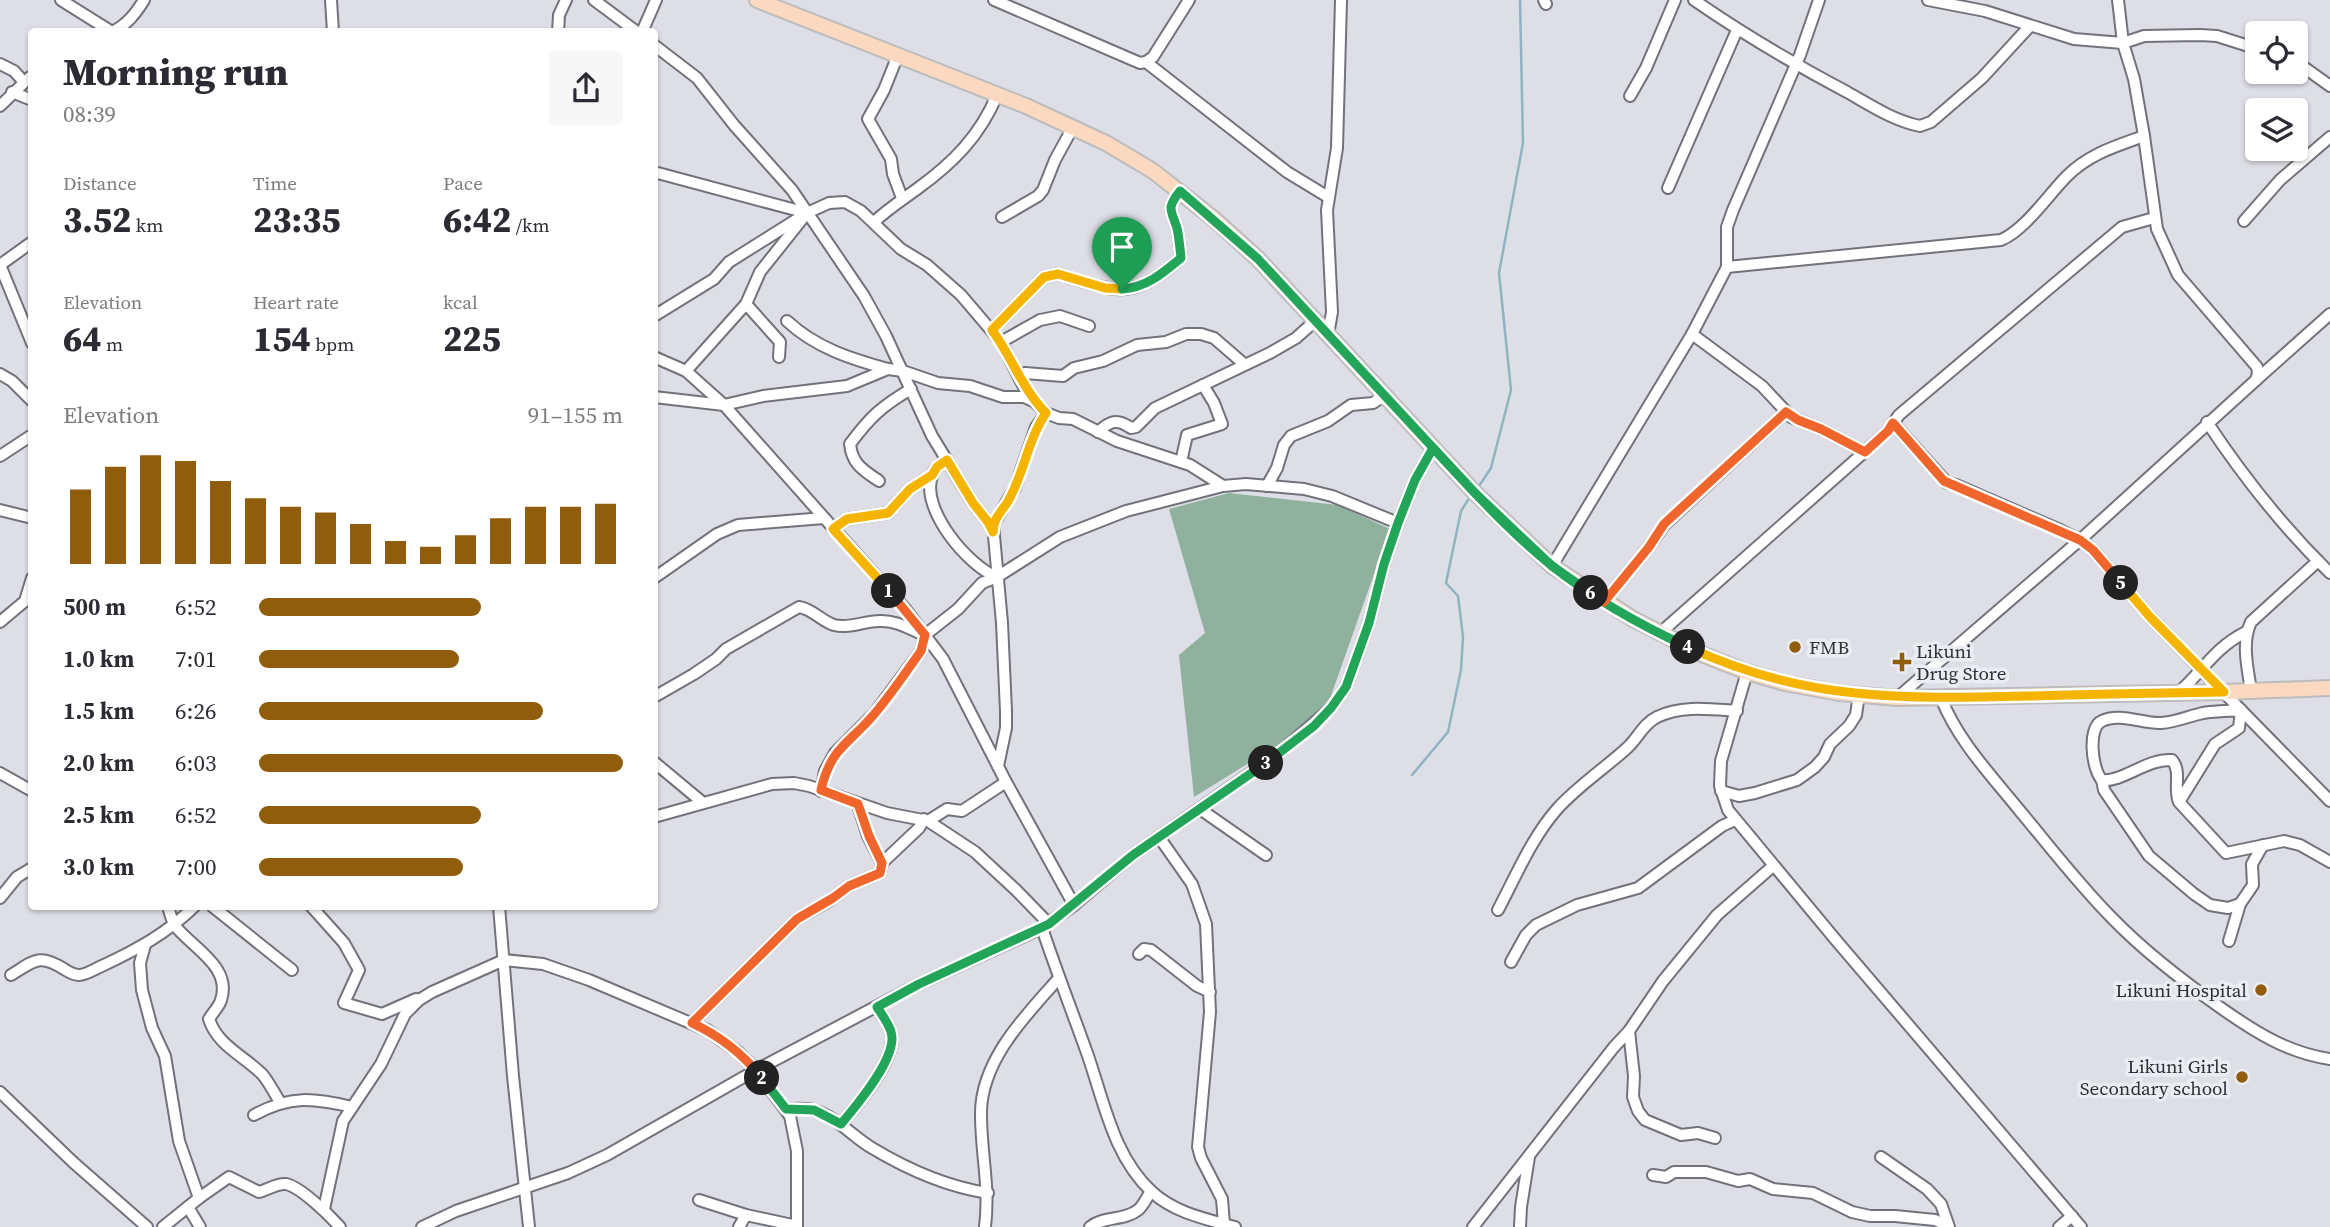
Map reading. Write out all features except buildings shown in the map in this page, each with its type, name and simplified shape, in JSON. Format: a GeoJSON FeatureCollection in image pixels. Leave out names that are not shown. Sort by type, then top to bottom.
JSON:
{"type":"FeatureCollection","features":[{"type":"Feature","properties":{"kind":"main road"},"geometry":{"type":"LineString","coordinates":[[757,0],[1073,127],[1132,158],[1180,191],[1258,259],[1475,493],[1552,566],[1604,602],[1659,634],[1747,672],[1785,683],[1897,698],[2330,688]]}},
{"type":"Feature","properties":{"kind":"street"},"geometry":{"type":"LineString","coordinates":[[61,0],[106,28]]}},
{"type":"Feature","properties":{"kind":"street"},"geometry":{"type":"LineString","coordinates":[[119,28],[137,12],[144,0]]}},
{"type":"Feature","properties":{"kind":"street"},"geometry":{"type":"LineString","coordinates":[[331,0],[333,28]]}},
{"type":"Feature","properties":{"kind":"street"},"geometry":{"type":"LineString","coordinates":[[558,28],[559,15],[566,0]]}},
{"type":"Feature","properties":{"kind":"street"},"geometry":{"type":"LineString","coordinates":[[594,0],[633,28]]}},
{"type":"Feature","properties":{"kind":"street"},"geometry":{"type":"LineString","coordinates":[[641,28],[656,0]]}},
{"type":"Feature","properties":{"kind":"street"},"geometry":{"type":"LineString","coordinates":[[994,0],[1135,62],[1146,62],[1287,172],[1328,197]]}},
{"type":"Feature","properties":{"kind":"street"},"geometry":{"type":"LineString","coordinates":[[1146,62],[1158,51],[1189,0]]}},
{"type":"Feature","properties":{"kind":"street"},"geometry":{"type":"LineString","coordinates":[[1328,335],[1332,312],[1328,197],[1337,148],[1341,0]]}},
{"type":"Feature","properties":{"kind":"street"},"geometry":{"type":"LineString","coordinates":[[1630,96],[1646,68],[1675,0]]}},
{"type":"Feature","properties":{"kind":"street"},"geometry":{"type":"LineString","coordinates":[[1694,0],[1737,30],[1796,64],[1885,113],[1920,126],[1931,122],[1982,78],[2029,26]]}},
{"type":"Feature","properties":{"kind":"street"},"geometry":{"type":"LineString","coordinates":[[1552,566],[1692,334],[1727,267],[1727,227],[1796,64],[1819,0]]}},
{"type":"Feature","properties":{"kind":"street"},"geometry":{"type":"LineString","coordinates":[[1928,0],[1985,11],[2074,39],[2123,43],[2144,36],[2200,35],[2217,36],[2245,45]]}},
{"type":"Feature","properties":{"kind":"street"},"geometry":{"type":"LineString","coordinates":[[2118,0],[2123,43],[2134,79],[2144,136],[2157,229],[2178,275],[2257,367],[2256,380]]}},
{"type":"Feature","properties":{"kind":"street"},"geometry":{"type":"LineString","coordinates":[[1668,188],[1737,30]]}},
{"type":"Feature","properties":{"kind":"street"},"geometry":{"type":"LineString","coordinates":[[658,48],[685,67],[707,90],[792,190],[864,296],[903,371],[932,436],[993,532]]}},
{"type":"Feature","properties":{"kind":"street"},"geometry":{"type":"LineString","coordinates":[[898,55],[884,90],[868,119],[891,159],[893,174],[902,198]]}},
{"type":"Feature","properties":{"kind":"street"},"geometry":{"type":"LineString","coordinates":[[0,64],[27,79],[0,106]]}},
{"type":"Feature","properties":{"kind":"street"},"geometry":{"type":"LineString","coordinates":[[2308,71],[2330,86]]}},
{"type":"Feature","properties":{"kind":"street"},"geometry":{"type":"LineString","coordinates":[[12,92],[28,98]]}},
{"type":"Feature","properties":{"kind":"street"},"geometry":{"type":"LineString","coordinates":[[874,222],[937,173],[966,146],[981,128],[996,94]]}},
{"type":"Feature","properties":{"kind":"street"},"geometry":{"type":"LineString","coordinates":[[1002,217],[1038,196],[1043,190],[1073,127]]}},
{"type":"Feature","properties":{"kind":"street"},"geometry":{"type":"LineString","coordinates":[[1727,267],[2001,240],[2014,233],[2069,174],[2086,160],[2103,150],[2144,136]]}},
{"type":"Feature","properties":{"kind":"street"},"geometry":{"type":"LineString","coordinates":[[2244,221],[2280,180],[2330,137]]}},
{"type":"Feature","properties":{"kind":"street"},"geometry":{"type":"LineString","coordinates":[[658,173],[807,213]]}},
{"type":"Feature","properties":{"kind":"street"},"geometry":{"type":"LineString","coordinates":[[992,330],[1037,283],[1051,274],[1105,288],[1122,289],[1135,289],[1163,274],[1181,258],[1177,229],[1170,211],[1171,202],[1180,191]]}},
{"type":"Feature","properties":{"kind":"street"},"geometry":{"type":"LineString","coordinates":[[658,314],[714,279],[729,262],[807,213],[829,202],[852,204],[901,249],[919,259],[953,287],[1001,342],[1026,391],[1046,413],[1073,419],[1117,441],[1190,465],[1223,486]]}},
{"type":"Feature","properties":{"kind":"street"},"geometry":{"type":"LineString","coordinates":[[685,371],[746,304],[760,272],[807,213]]}},
{"type":"Feature","properties":{"kind":"street"},"geometry":{"type":"LineString","coordinates":[[1659,634],[1865,452],[1893,423],[2122,227],[2154,218]]}},
{"type":"Feature","properties":{"kind":"street"},"geometry":{"type":"LineString","coordinates":[[28,245],[0,265],[28,333]]}},
{"type":"Feature","properties":{"kind":"street"},"geometry":{"type":"LineString","coordinates":[[746,304],[780,342],[779,357]]}},
{"type":"Feature","properties":{"kind":"street"},"geometry":{"type":"LineString","coordinates":[[1897,698],[2080,540],[2207,422],[2330,314]]}},
{"type":"Feature","properties":{"kind":"street"},"geometry":{"type":"LineString","coordinates":[[1001,342],[1040,320],[1060,316],[1089,326]]}},
{"type":"Feature","properties":{"kind":"street"},"geometry":{"type":"LineString","coordinates":[[787,321],[809,339],[830,350],[888,369],[903,371],[938,383],[970,386],[992,394],[1024,397],[1035,402]]}},
{"type":"Feature","properties":{"kind":"street"},"geometry":{"type":"LineString","coordinates":[[1098,432],[1114,421],[1120,421],[1131,428],[1136,427],[1155,408],[1288,342],[1315,321]]}},
{"type":"Feature","properties":{"kind":"street"},"geometry":{"type":"LineString","coordinates":[[1019,375],[1025,373],[1063,376],[1074,368],[1103,360],[1137,345],[1166,342],[1186,334],[1214,338],[1244,365]]}},
{"type":"Feature","properties":{"kind":"street"},"geometry":{"type":"LineString","coordinates":[[1692,334],[1762,386],[1786,412],[1865,452]]}},
{"type":"Feature","properties":{"kind":"street"},"geometry":{"type":"LineString","coordinates":[[658,359],[685,371],[724,405],[906,610],[943,659],[1006,782],[1074,905]]}},
{"type":"Feature","properties":{"kind":"street"},"geometry":{"type":"LineString","coordinates":[[658,397],[724,405],[763,396],[847,386],[888,369]]}},
{"type":"Feature","properties":{"kind":"street"},"geometry":{"type":"LineString","coordinates":[[0,374],[12,381],[28,397]]}},
{"type":"Feature","properties":{"kind":"street"},"geometry":{"type":"LineString","coordinates":[[1181,462],[1187,435],[1222,424],[1203,385]]}},
{"type":"Feature","properties":{"kind":"street"},"geometry":{"type":"LineString","coordinates":[[879,481],[860,468],[851,456],[850,444],[870,417],[911,389]]}},
{"type":"Feature","properties":{"kind":"street"},"geometry":{"type":"LineString","coordinates":[[1267,486],[1277,468],[1283,445],[1291,436],[1328,421],[1351,405],[1373,403],[1385,395]]}},
{"type":"Feature","properties":{"kind":"street"},"geometry":{"type":"LineString","coordinates":[[1604,602],[1649,547],[1664,524],[1786,412]]}},
{"type":"Feature","properties":{"kind":"street"},"geometry":{"type":"LineString","coordinates":[[998,766],[1004,741],[1006,710],[1002,623],[993,532],[995,519],[1015,488],[1037,426],[1046,413]]}},
{"type":"Feature","properties":{"kind":"street"},"geometry":{"type":"LineString","coordinates":[[2207,422],[2238,469],[2286,529],[2330,573]]}},
{"type":"Feature","properties":{"kind":"street"},"geometry":{"type":"LineString","coordinates":[[1893,423],[1944,481],[2080,540],[2093,550],[2150,617],[2330,801]]}},
{"type":"Feature","properties":{"kind":"street"},"geometry":{"type":"LineString","coordinates":[[0,456],[28,438]]}},
{"type":"Feature","properties":{"kind":"street"},"geometry":{"type":"LineString","coordinates":[[422,1227],[456,1211],[568,1173],[625,1146],[756,1070],[919,984],[1046,926],[1159,837],[1278,754],[1314,726],[1346,687],[1369,623],[1398,523],[1415,480],[1433,448]]}},
{"type":"Feature","properties":{"kind":"street"},"geometry":{"type":"LineString","coordinates":[[947,460],[937,467],[932,475],[930,492],[934,507],[951,536],[973,562],[997,577]]}},
{"type":"Feature","properties":{"kind":"street"},"geometry":{"type":"LineString","coordinates":[[833,529],[847,519],[888,513],[910,489],[932,475]]}},
{"type":"Feature","properties":{"kind":"street"},"geometry":{"type":"LineString","coordinates":[[821,790],[825,771],[835,753],[875,713],[921,651],[925,635],[958,609],[982,583],[997,577],[1060,537],[1126,511],[1223,486],[1304,489],[1332,496],[1398,523]]}},
{"type":"Feature","properties":{"kind":"street"},"geometry":{"type":"LineString","coordinates":[[0,510],[28,517]]}},
{"type":"Feature","properties":{"kind":"street"},"geometry":{"type":"LineString","coordinates":[[658,575],[717,534],[738,525],[824,518]]}},
{"type":"Feature","properties":{"kind":"street"},"geometry":{"type":"LineString","coordinates":[[2251,691],[2246,632],[2251,622],[2318,561]]}},
{"type":"Feature","properties":{"kind":"street"},"geometry":{"type":"LineString","coordinates":[[0,622],[25,601],[28,591]]}},
{"type":"Feature","properties":{"kind":"street"},"geometry":{"type":"LineString","coordinates":[[658,695],[694,674],[726,649],[799,607],[807,608],[835,625],[880,620],[897,622],[925,635]]}},
{"type":"Feature","properties":{"kind":"street"},"geometry":{"type":"LineString","coordinates":[[2178,693],[2222,646],[2246,632]]}},
{"type":"Feature","properties":{"kind":"street"},"geometry":{"type":"LineString","coordinates":[[1747,672],[1719,773],[1721,791],[1728,810],[2081,1227]]}},
{"type":"Feature","properties":{"kind":"street"},"geometry":{"type":"LineString","coordinates":[[1721,791],[1739,796],[1797,780],[1815,767],[1830,744],[1849,726],[1856,715],[1859,694]]}},
{"type":"Feature","properties":{"kind":"street"},"geometry":{"type":"LineString","coordinates":[[1941,698],[1956,731],[1995,780],[2089,894],[2140,946],[2195,989],[2278,1045],[2330,1059]]}},
{"type":"Feature","properties":{"kind":"street"},"geometry":{"type":"LineString","coordinates":[[1498,910],[1544,826],[1557,809],[1588,779],[1627,748],[1654,718],[1675,711],[1694,709],[1737,710]]}},
{"type":"Feature","properties":{"kind":"street"},"geometry":{"type":"LineString","coordinates":[[2240,904],[2228,908],[2210,905],[2149,856],[2104,790],[2102,780],[2095,771],[2093,732],[2101,721],[2126,719],[2161,723],[2203,713],[2241,710]]}},
{"type":"Feature","properties":{"kind":"street"},"geometry":{"type":"LineString","coordinates":[[2179,802],[2215,744],[2239,728],[2241,710]]}},
{"type":"Feature","properties":{"kind":"street"},"geometry":{"type":"LineString","coordinates":[[2102,780],[2112,780],[2131,770],[2165,759],[2172,760],[2176,764],[2176,796],[2179,802],[2226,853],[2284,841],[2301,845],[2330,862]]}},
{"type":"Feature","properties":{"kind":"street"},"geometry":{"type":"LineString","coordinates":[[658,765],[702,802]]}},
{"type":"Feature","properties":{"kind":"street"},"geometry":{"type":"LineString","coordinates":[[0,773],[28,789]]}},
{"type":"Feature","properties":{"kind":"street"},"geometry":{"type":"LineString","coordinates":[[692,1023],[797,919],[849,886],[880,873],[882,863],[927,820],[947,809],[961,811],[1006,782]]}},
{"type":"Feature","properties":{"kind":"street"},"geometry":{"type":"LineString","coordinates":[[658,816],[702,802],[782,783],[794,783],[887,813],[927,820],[975,852],[1016,890],[1046,926],[1059,978],[1088,1056],[1105,1114],[1118,1144],[1134,1170],[1151,1191],[1168,1205],[1230,1225]]}},
{"type":"Feature","properties":{"kind":"street"},"geometry":{"type":"LineString","coordinates":[[858,804],[882,863]]}},
{"type":"Feature","properties":{"kind":"street"},"geometry":{"type":"LineString","coordinates":[[1200,809],[1266,855]]}},
{"type":"Feature","properties":{"kind":"street"},"geometry":{"type":"LineString","coordinates":[[1511,962],[1526,935],[1536,925],[1577,905],[1638,888],[1722,826],[1735,820]]}},
{"type":"Feature","properties":{"kind":"street"},"geometry":{"type":"LineString","coordinates":[[1159,837],[1192,884],[1206,924],[1210,992],[1207,1068],[1198,1147],[1222,1199],[1230,1225]]}},
{"type":"Feature","properties":{"kind":"street"},"geometry":{"type":"LineString","coordinates":[[2229,941],[2240,904],[2253,885],[2252,864],[2263,845]]}},
{"type":"Feature","properties":{"kind":"street"},"geometry":{"type":"LineString","coordinates":[[1473,1227],[1629,1031],[1664,981],[1717,915],[1773,866]]}},
{"type":"Feature","properties":{"kind":"street"},"geometry":{"type":"LineString","coordinates":[[0,898],[17,877],[28,870]]}},
{"type":"Feature","properties":{"kind":"street"},"geometry":{"type":"LineString","coordinates":[[170,910],[174,925],[214,964],[221,982],[220,1004],[209,1019],[211,1024],[229,1048],[265,1077],[280,1102]]}},
{"type":"Feature","properties":{"kind":"street"},"geometry":{"type":"LineString","coordinates":[[11,975],[35,960],[43,959],[52,961],[70,973],[82,975],[145,946],[191,910]]}},
{"type":"Feature","properties":{"kind":"street"},"geometry":{"type":"LineString","coordinates":[[217,910],[292,970]]}},
{"type":"Feature","properties":{"kind":"street"},"geometry":{"type":"LineString","coordinates":[[315,910],[344,943],[359,970],[344,1003],[382,1014],[504,960],[543,964],[589,980],[692,1023],[723,1040],[756,1070],[786,1109],[792,1123],[797,1151],[797,1226],[699,1200]]}},
{"type":"Feature","properties":{"kind":"street"},"geometry":{"type":"LineString","coordinates":[[499,910],[529,1227]]}},
{"type":"Feature","properties":{"kind":"street"},"geometry":{"type":"LineString","coordinates":[[145,946],[140,963],[142,990],[152,1028],[165,1056],[179,1141],[199,1198]]}},
{"type":"Feature","properties":{"kind":"street"},"geometry":{"type":"LineString","coordinates":[[1139,954],[1144,949],[1151,950],[1197,986],[1210,992]]}},
{"type":"Feature","properties":{"kind":"street"},"geometry":{"type":"LineString","coordinates":[[985,1227],[988,1193],[981,1114],[988,1080],[1016,1025],[1059,978]]}},
{"type":"Feature","properties":{"kind":"street"},"geometry":{"type":"LineString","coordinates":[[324,1209],[344,1121],[381,1064],[405,1014],[432,992]]}},
{"type":"Feature","properties":{"kind":"street"},"geometry":{"type":"LineString","coordinates":[[841,1124],[861,1099],[889,1053],[892,1034],[877,1007]]}},
{"type":"Feature","properties":{"kind":"street"},"geometry":{"type":"LineString","coordinates":[[1629,1031],[1634,1076],[1633,1097],[1637,1111],[1645,1120],[1681,1135],[1698,1133],[1715,1138]]}},
{"type":"Feature","properties":{"kind":"street"},"geometry":{"type":"LineString","coordinates":[[0,1092],[74,1163],[147,1227]]}},
{"type":"Feature","properties":{"kind":"street"},"geometry":{"type":"LineString","coordinates":[[254,1115],[280,1102],[318,1100],[352,1107]]}},
{"type":"Feature","properties":{"kind":"street"},"geometry":{"type":"LineString","coordinates":[[786,1109],[814,1110],[841,1124],[869,1147],[889,1158],[958,1188],[988,1193]]}},
{"type":"Feature","properties":{"kind":"street"},"geometry":{"type":"LineString","coordinates":[[1520,1227],[1529,1156]]}},
{"type":"Feature","properties":{"kind":"street"},"geometry":{"type":"LineString","coordinates":[[1881,1157],[1927,1189],[1941,1204],[1948,1227]]}},
{"type":"Feature","properties":{"kind":"street"},"geometry":{"type":"LineString","coordinates":[[1653,1175],[1666,1177],[1674,1172],[1706,1172],[1738,1181],[1750,1179],[1773,1189],[1813,1193],[1852,1212],[1870,1216],[1935,1220],[1948,1227]]}},
{"type":"Feature","properties":{"kind":"street"},"geometry":{"type":"LineString","coordinates":[[163,1227],[229,1177],[259,1192],[286,1184],[324,1209],[340,1227]]}},
{"type":"Feature","properties":{"kind":"street"},"geometry":{"type":"LineString","coordinates":[[1090,1227],[1094,1223],[1126,1216],[1139,1209],[1151,1191]]}},
{"type":"Feature","properties":{"kind":"street"},"geometry":{"type":"LineString","coordinates":[[188,1207],[200,1227]]}},
{"type":"Feature","properties":{"kind":"street"},"geometry":{"type":"LineString","coordinates":[[739,1227],[746,1214]]}},
{"type":"Feature","properties":{"kind":"street"},"geometry":{"type":"LineString","coordinates":[[2059,1227],[2072,1216]]}},
{"type":"Feature","properties":{"kind":"green space"},"geometry":{"type":"Polygon","coordinates":[[[1229,493],[1338,505],[1390,529],[1327,707],[1278,745],[1194,797],[1179,655],[1205,633],[1169,509],[1229,493]]]}},
{"type":"Feature","properties":{"kind":"waterway"},"geometry":{"type":"LineString","coordinates":[[1479,486],[1491,468],[1511,390],[1499,273],[1523,143],[1520,0]]}},
{"type":"Feature","properties":{"kind":"waterway"},"geometry":{"type":"LineString","coordinates":[[1412,775],[1448,732],[1461,670],[1463,637],[1458,596],[1446,583],[1461,511],[1468,500]]}},
{"type":"Feature","properties":{"kind":"place","name":"FMB"},"geometry":{"type":"Point","coordinates":[1795,647]}},
{"type":"Feature","properties":{"kind":"place","name":"Likuni Drug Store"},"geometry":{"type":"Point","coordinates":[1902,662]}},
{"type":"Feature","properties":{"kind":"place","name":"Likuni Hospital"},"geometry":{"type":"Point","coordinates":[2261,990]}},
{"type":"Feature","properties":{"kind":"place","name":"Likuni Girls Secondary school"},"geometry":{"type":"Point","coordinates":[2242,1077]}},
{"type":"Feature","properties":{"kind":"route"},"geometry":{"type":"LineString","coordinates":[[1122,289],[1105,288],[1051,274],[1044,277],[992,330],[1026,391],[1046,413],[1037,426],[1015,488],[995,519],[993,532],[947,460],[937,467],[932,475],[910,489],[888,513],[847,519],[833,529],[925,635],[921,651],[875,713],[835,753],[825,771],[821,790],[858,804],[882,868],[880,873],[849,886],[797,919],[692,1023],[723,1040],[738,1052],[756,1070],[786,1109],[814,1110],[841,1124],[870,1087],[889,1053],[892,1034],[877,1007],[966,961],[1049,924],[1133,855],[1314,726],[1346,687],[1369,623],[1398,523],[1415,480],[1433,448],[1475,493],[1552,566],[1604,602],[1659,634],[1747,672],[1785,683],[1839,693],[1897,698],[2224,692],[2150,617],[2093,550],[2060,530],[1947,483],[1893,423],[1865,452],[1791,417],[1786,412],[1664,524],[1649,547],[1604,602],[1552,566],[1530,546],[1475,493],[1258,259],[1180,191],[1171,202],[1170,211],[1177,229],[1181,258],[1154,280],[1135,289],[1122,289]]}}]}
